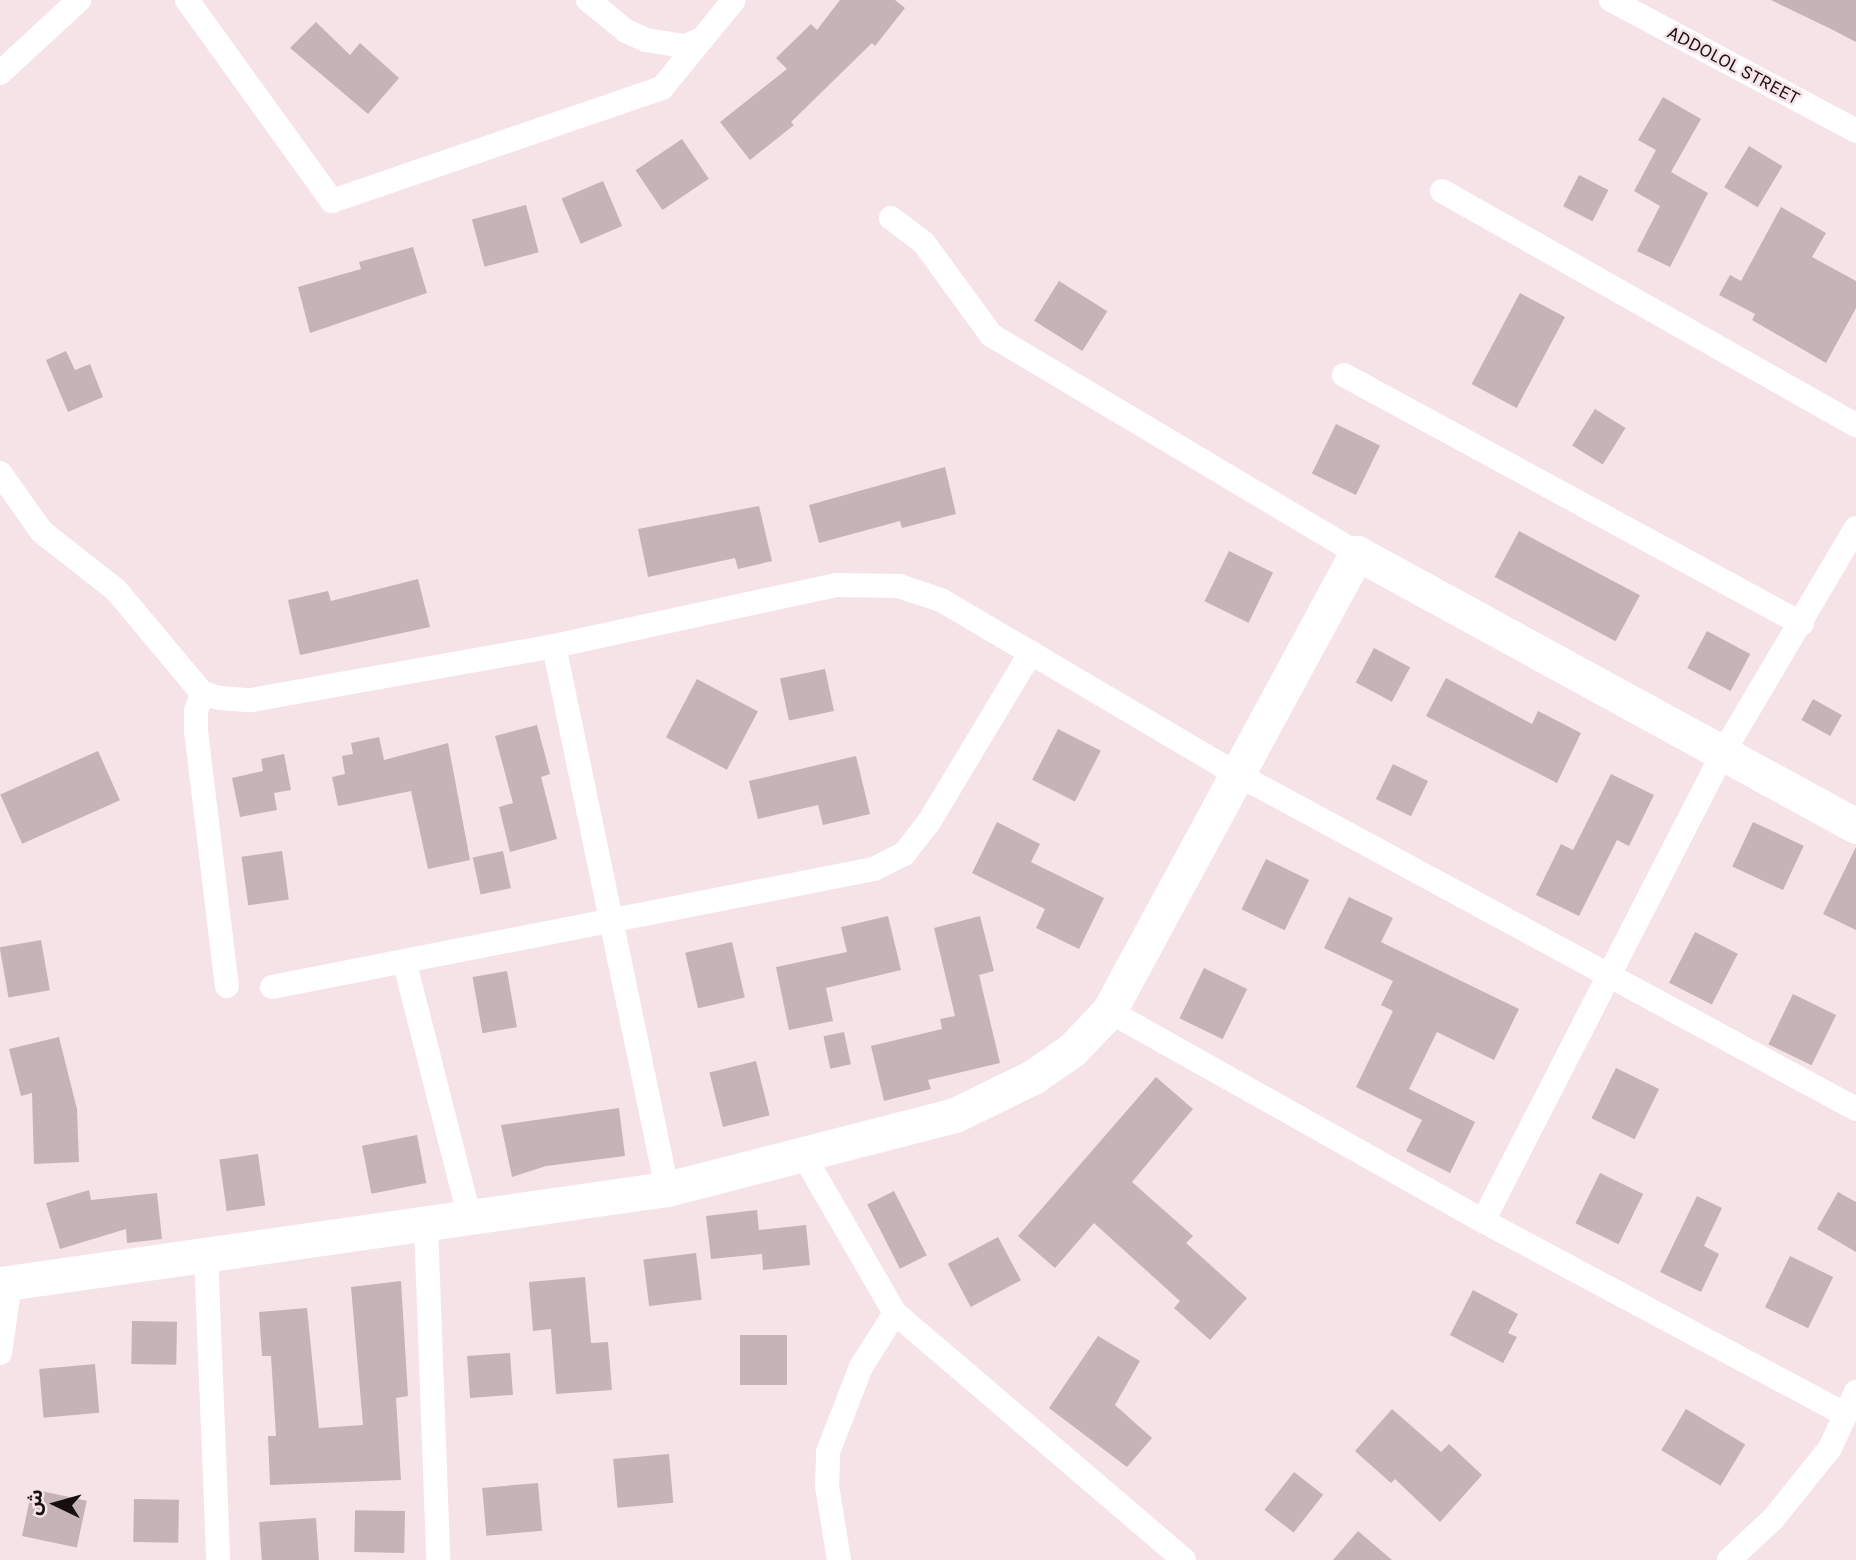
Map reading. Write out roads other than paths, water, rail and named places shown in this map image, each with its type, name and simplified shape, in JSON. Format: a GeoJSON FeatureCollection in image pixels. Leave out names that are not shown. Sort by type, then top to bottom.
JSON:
{"type":"FeatureCollection","features":[{"type":"Feature","properties":{"kind":"street"},"geometry":{"type":"LineString","coordinates":[[0,73],[79,0]]}},
{"type":"Feature","properties":{"kind":"street"},"geometry":{"type":"LineString","coordinates":[[187,0],[332,201],[662,88],[734,0]]}},
{"type":"Feature","properties":{"kind":"street"},"geometry":{"type":"LineString","coordinates":[[588,0],[626,31],[646,40],[685,46],[702,39]]}},
{"type":"Feature","properties":{"kind":"street","name":"ADDOLOL STREET"},"geometry":{"type":"LineString","coordinates":[[1611,0],[1856,131]]}},
{"type":"Feature","properties":{"kind":"street"},"geometry":{"type":"LineString","coordinates":[[1442,191],[1856,425]]}},
{"type":"Feature","properties":{"kind":"street"},"geometry":{"type":"LineString","coordinates":[[891,218],[924,243],[991,335],[1357,553],[1724,751],[1856,826]]}},
{"type":"Feature","properties":{"kind":"street"},"geometry":{"type":"LineString","coordinates":[[1344,376],[1801,624]]}},
{"type":"Feature","properties":{"kind":"street"},"geometry":{"type":"LineString","coordinates":[[0,473],[42,532],[116,590],[202,693],[251,700],[554,646],[836,585],[899,586],[940,600],[1235,773],[1610,973],[1856,1109]]}},
{"type":"Feature","properties":{"kind":"street"},"geometry":{"type":"LineString","coordinates":[[1483,1221],[1724,751],[1856,528]]}},
{"type":"Feature","properties":{"kind":"street"},"geometry":{"type":"LineString","coordinates":[[0,1353],[5,1284],[667,1189],[801,1152],[955,1115],[1033,1077],[1072,1049],[1108,1011],[1235,773],[1357,553]]}},
{"type":"Feature","properties":{"kind":"street"},"geometry":{"type":"LineString","coordinates":[[554,646],[667,1189]]}},
{"type":"Feature","properties":{"kind":"street"},"geometry":{"type":"LineString","coordinates":[[272,987],[405,964],[874,869],[904,854],[929,822],[1031,652]]}},
{"type":"Feature","properties":{"kind":"street"},"geometry":{"type":"LineString","coordinates":[[202,693],[196,711],[196,731],[227,986]]}},
{"type":"Feature","properties":{"kind":"street"},"geometry":{"type":"LineString","coordinates":[[405,964],[470,1219]]}},
{"type":"Feature","properties":{"kind":"street"},"geometry":{"type":"LineString","coordinates":[[1108,1011],[1483,1221],[1850,1403],[1830,1448],[1773,1518],[1729,1560]]}},
{"type":"Feature","properties":{"kind":"street"},"geometry":{"type":"LineString","coordinates":[[801,1152],[895,1313],[1184,1560]]}},
{"type":"Feature","properties":{"kind":"street"},"geometry":{"type":"LineString","coordinates":[[426,1225],[438,1560]]}},
{"type":"Feature","properties":{"kind":"street"},"geometry":{"type":"LineString","coordinates":[[206,1255],[218,1560]]}},
{"type":"Feature","properties":{"kind":"street"},"geometry":{"type":"LineString","coordinates":[[839,1560],[827,1486],[828,1452],[862,1367],[895,1313]]}}]}
